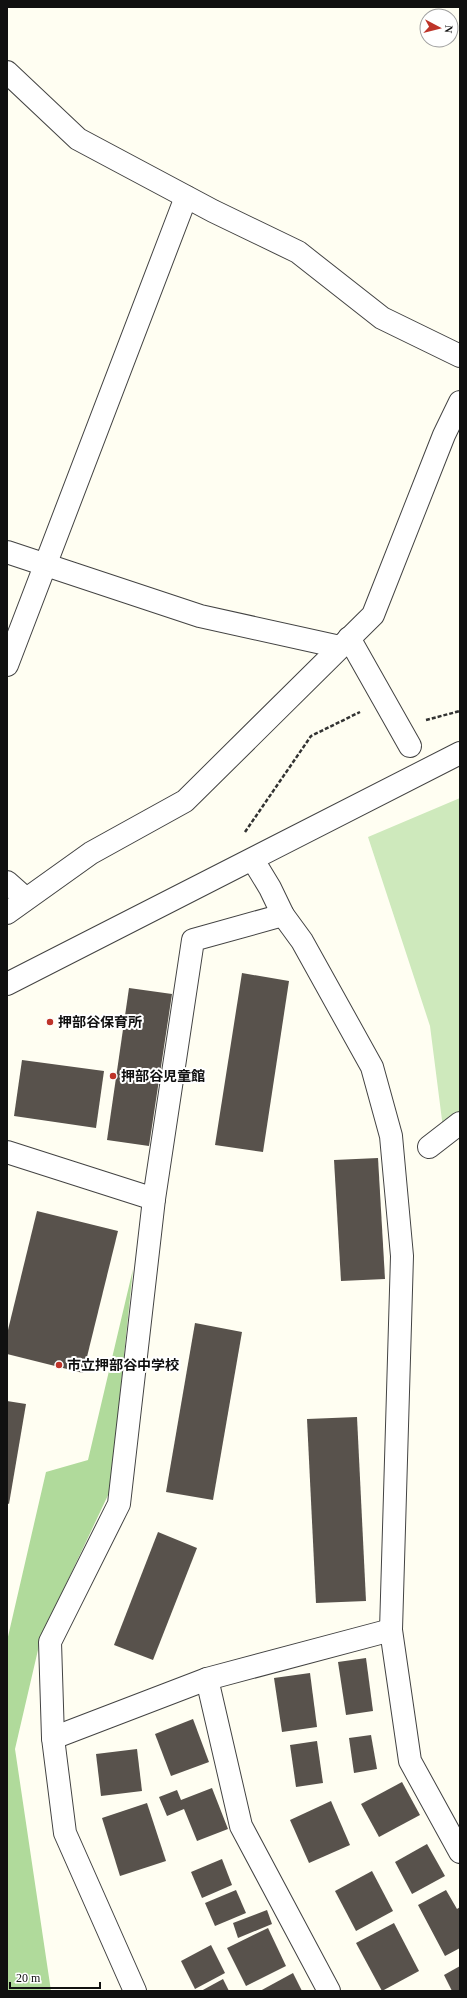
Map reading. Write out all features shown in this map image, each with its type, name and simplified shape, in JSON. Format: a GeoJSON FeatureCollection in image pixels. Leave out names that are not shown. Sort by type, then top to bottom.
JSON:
{"type":"FeatureCollection","features":[{"type":"Feature","properties":{"kind":"street"},"geometry":{"type":"LineString","coordinates":[[7,72],[78,140],[186,197],[298,252],[382,318],[460,356]]}},
{"type":"Feature","properties":{"kind":"street"},"geometry":{"type":"LineString","coordinates":[[7,665],[186,197]]}},
{"type":"Feature","properties":{"kind":"street"},"geometry":{"type":"LineString","coordinates":[[7,913],[25,898],[91,853],[185,801],[373,615],[444,435],[460,402]]}},
{"type":"Feature","properties":{"kind":"street"},"geometry":{"type":"LineString","coordinates":[[7,552],[200,616],[345,643],[384,700],[410,746]]}},
{"type":"Feature","properties":{"kind":"street"},"geometry":{"type":"LineString","coordinates":[[7,984],[253,860],[460,753]]}},
{"type":"Feature","properties":{"kind":"street"},"geometry":{"type":"LineString","coordinates":[[253,860],[270,888],[283,915],[302,941],[372,1067],[391,1136],[402,1256],[391,1630],[410,1761],[460,1852]]}},
{"type":"Feature","properties":{"kind":"street"},"geometry":{"type":"LineString","coordinates":[[7,882],[25,898]]}},
{"type":"Feature","properties":{"kind":"street"},"geometry":{"type":"LineString","coordinates":[[135,1991],[64,1833],[53,1738],[50,1642],[119,1504],[154,1199],[193,940],[283,915]]}},
{"type":"Feature","properties":{"kind":"street"},"geometry":{"type":"LineString","coordinates":[[429,1147],[460,1123]]}},
{"type":"Feature","properties":{"kind":"street"},"geometry":{"type":"LineString","coordinates":[[7,1152],[154,1199]]}},
{"type":"Feature","properties":{"kind":"street"},"geometry":{"type":"LineString","coordinates":[[53,1738],[208,1679],[391,1630]]}},
{"type":"Feature","properties":{"kind":"street"},"geometry":{"type":"LineString","coordinates":[[208,1679],[241,1826],[329,1991]]}},
{"type":"Feature","properties":{"kind":"path"},"geometry":{"type":"LineString","coordinates":[[242,837],[311,736],[384,700]]}},
{"type":"Feature","properties":{"kind":"path"},"geometry":{"type":"LineString","coordinates":[[399,727],[460,711]]}},
{"type":"Feature","properties":{"kind":"green space"},"geometry":{"type":"Polygon","coordinates":[[[460,798],[460,1115],[443,1128],[430,1026],[368,837],[460,798]]]}},
{"type":"Feature","properties":{"kind":"green space"},"geometry":{"type":"Polygon","coordinates":[[[133,1269],[110,1491],[41,1637],[15,1749],[51,1991],[7,1991],[7,1641],[46,1472],[88,1460],[133,1269]]]}},
{"type":"Feature","properties":{"kind":"building"},"geometry":{"type":"Polygon","coordinates":[[[242,973],[289,981],[263,1152],[215,1145],[242,973]]]}},
{"type":"Feature","properties":{"kind":"building"},"geometry":{"type":"Polygon","coordinates":[[[129,988],[172,994],[149,1146],[107,1140],[129,988]]]}},
{"type":"Feature","properties":{"kind":"building"},"geometry":{"type":"Polygon","coordinates":[[[22,1060],[104,1071],[96,1128],[14,1116],[22,1060]]]}},
{"type":"Feature","properties":{"kind":"building"},"geometry":{"type":"Polygon","coordinates":[[[378,1158],[385,1279],[341,1281],[334,1160],[378,1158]]]}},
{"type":"Feature","properties":{"kind":"building"},"geometry":{"type":"Polygon","coordinates":[[[37,1211],[118,1231],[83,1373],[7,1354],[7,1334],[37,1211]]]}},
{"type":"Feature","properties":{"kind":"building"},"geometry":{"type":"Polygon","coordinates":[[[195,1323],[242,1332],[213,1500],[166,1492],[195,1323]]]}},
{"type":"Feature","properties":{"kind":"building"},"geometry":{"type":"Polygon","coordinates":[[[7,1401],[26,1404],[9,1504],[7,1503],[7,1401]]]}},
{"type":"Feature","properties":{"kind":"building"},"geometry":{"type":"Polygon","coordinates":[[[357,1417],[366,1601],[316,1603],[307,1419],[357,1417]]]}},
{"type":"Feature","properties":{"kind":"building"},"geometry":{"type":"Polygon","coordinates":[[[158,1532],[197,1548],[153,1660],[114,1645],[158,1532]]]}},
{"type":"Feature","properties":{"kind":"building"},"geometry":{"type":"Polygon","coordinates":[[[366,1658],[373,1711],[346,1715],[338,1662],[366,1658]]]}},
{"type":"Feature","properties":{"kind":"building"},"geometry":{"type":"Polygon","coordinates":[[[310,1673],[317,1727],[282,1732],[274,1678],[310,1673]]]}},
{"type":"Feature","properties":{"kind":"building"},"geometry":{"type":"Polygon","coordinates":[[[193,1719],[209,1762],[171,1776],[155,1734],[193,1719]]]}},
{"type":"Feature","properties":{"kind":"building"},"geometry":{"type":"Polygon","coordinates":[[[371,1735],[377,1769],[354,1773],[349,1738],[371,1735]]]}},
{"type":"Feature","properties":{"kind":"building"},"geometry":{"type":"Polygon","coordinates":[[[317,1741],[323,1783],[296,1787],[290,1745],[317,1741]]]}},
{"type":"Feature","properties":{"kind":"building"},"geometry":{"type":"Polygon","coordinates":[[[137,1749],[142,1791],[101,1796],[96,1754],[137,1749]]]}},
{"type":"Feature","properties":{"kind":"building"},"geometry":{"type":"Polygon","coordinates":[[[402,1782],[420,1815],[379,1837],[361,1804],[402,1782]]]}},
{"type":"Feature","properties":{"kind":"building"},"geometry":{"type":"Polygon","coordinates":[[[212,1788],[228,1829],[197,1841],[184,1809],[167,1816],[159,1797],[177,1790],[181,1800],[212,1788]]]}},
{"type":"Feature","properties":{"kind":"building"},"geometry":{"type":"Polygon","coordinates":[[[331,1801],[350,1845],[309,1863],[290,1820],[331,1801]]]}},
{"type":"Feature","properties":{"kind":"building"},"geometry":{"type":"Polygon","coordinates":[[[147,1803],[166,1861],[120,1876],[102,1818],[147,1803]]]}},
{"type":"Feature","properties":{"kind":"building"},"geometry":{"type":"Polygon","coordinates":[[[427,1844],[445,1876],[412,1894],[395,1862],[427,1844]]]}},
{"type":"Feature","properties":{"kind":"building"},"geometry":{"type":"Polygon","coordinates":[[[222,1859],[232,1885],[202,1898],[191,1872],[222,1859]]]}},
{"type":"Feature","properties":{"kind":"building"},"geometry":{"type":"Polygon","coordinates":[[[372,1871],[393,1911],[356,1931],[335,1891],[372,1871]]]}},
{"type":"Feature","properties":{"kind":"building"},"geometry":{"type":"Polygon","coordinates":[[[236,1890],[246,1913],[215,1926],[205,1903],[236,1890]]]}},
{"type":"Feature","properties":{"kind":"building"},"geometry":{"type":"Polygon","coordinates":[[[446,1890],[457,1909],[460,1907],[460,1948],[445,1956],[418,1905],[446,1890]]]}},
{"type":"Feature","properties":{"kind":"building"},"geometry":{"type":"Polygon","coordinates":[[[267,1910],[272,1924],[238,1938],[233,1923],[267,1910]]]}},
{"type":"Feature","properties":{"kind":"building"},"geometry":{"type":"Polygon","coordinates":[[[394,1923],[419,1971],[382,1991],[356,1943],[394,1923]]]}},
{"type":"Feature","properties":{"kind":"building"},"geometry":{"type":"Polygon","coordinates":[[[268,1928],[286,1966],[246,1986],[227,1948],[268,1928]]]}},
{"type":"Feature","properties":{"kind":"building"},"geometry":{"type":"Polygon","coordinates":[[[211,1945],[225,1973],[195,1989],[181,1961],[211,1945]]]}},
{"type":"Feature","properties":{"kind":"building"},"geometry":{"type":"Polygon","coordinates":[[[460,1966],[460,1991],[452,1991],[444,1975],[460,1966]]]}},
{"type":"Feature","properties":{"kind":"building"},"geometry":{"type":"Polygon","coordinates":[[[293,1973],[302,1991],[260,1991],[293,1973]]]}},
{"type":"Feature","properties":{"kind":"building"},"geometry":{"type":"Polygon","coordinates":[[[223,1979],[229,1991],[201,1991],[223,1979]]]}},
{"type":"Feature","properties":{"kind":"place","name":"押部谷保育所"},"geometry":{"type":"Point","coordinates":[50,1022]}},
{"type":"Feature","properties":{"kind":"place","name":"押部谷児童館"},"geometry":{"type":"Point","coordinates":[113,1076]}},
{"type":"Feature","properties":{"kind":"place","name":"市立押部谷中学校"},"geometry":{"type":"Point","coordinates":[59,1365]}}]}
